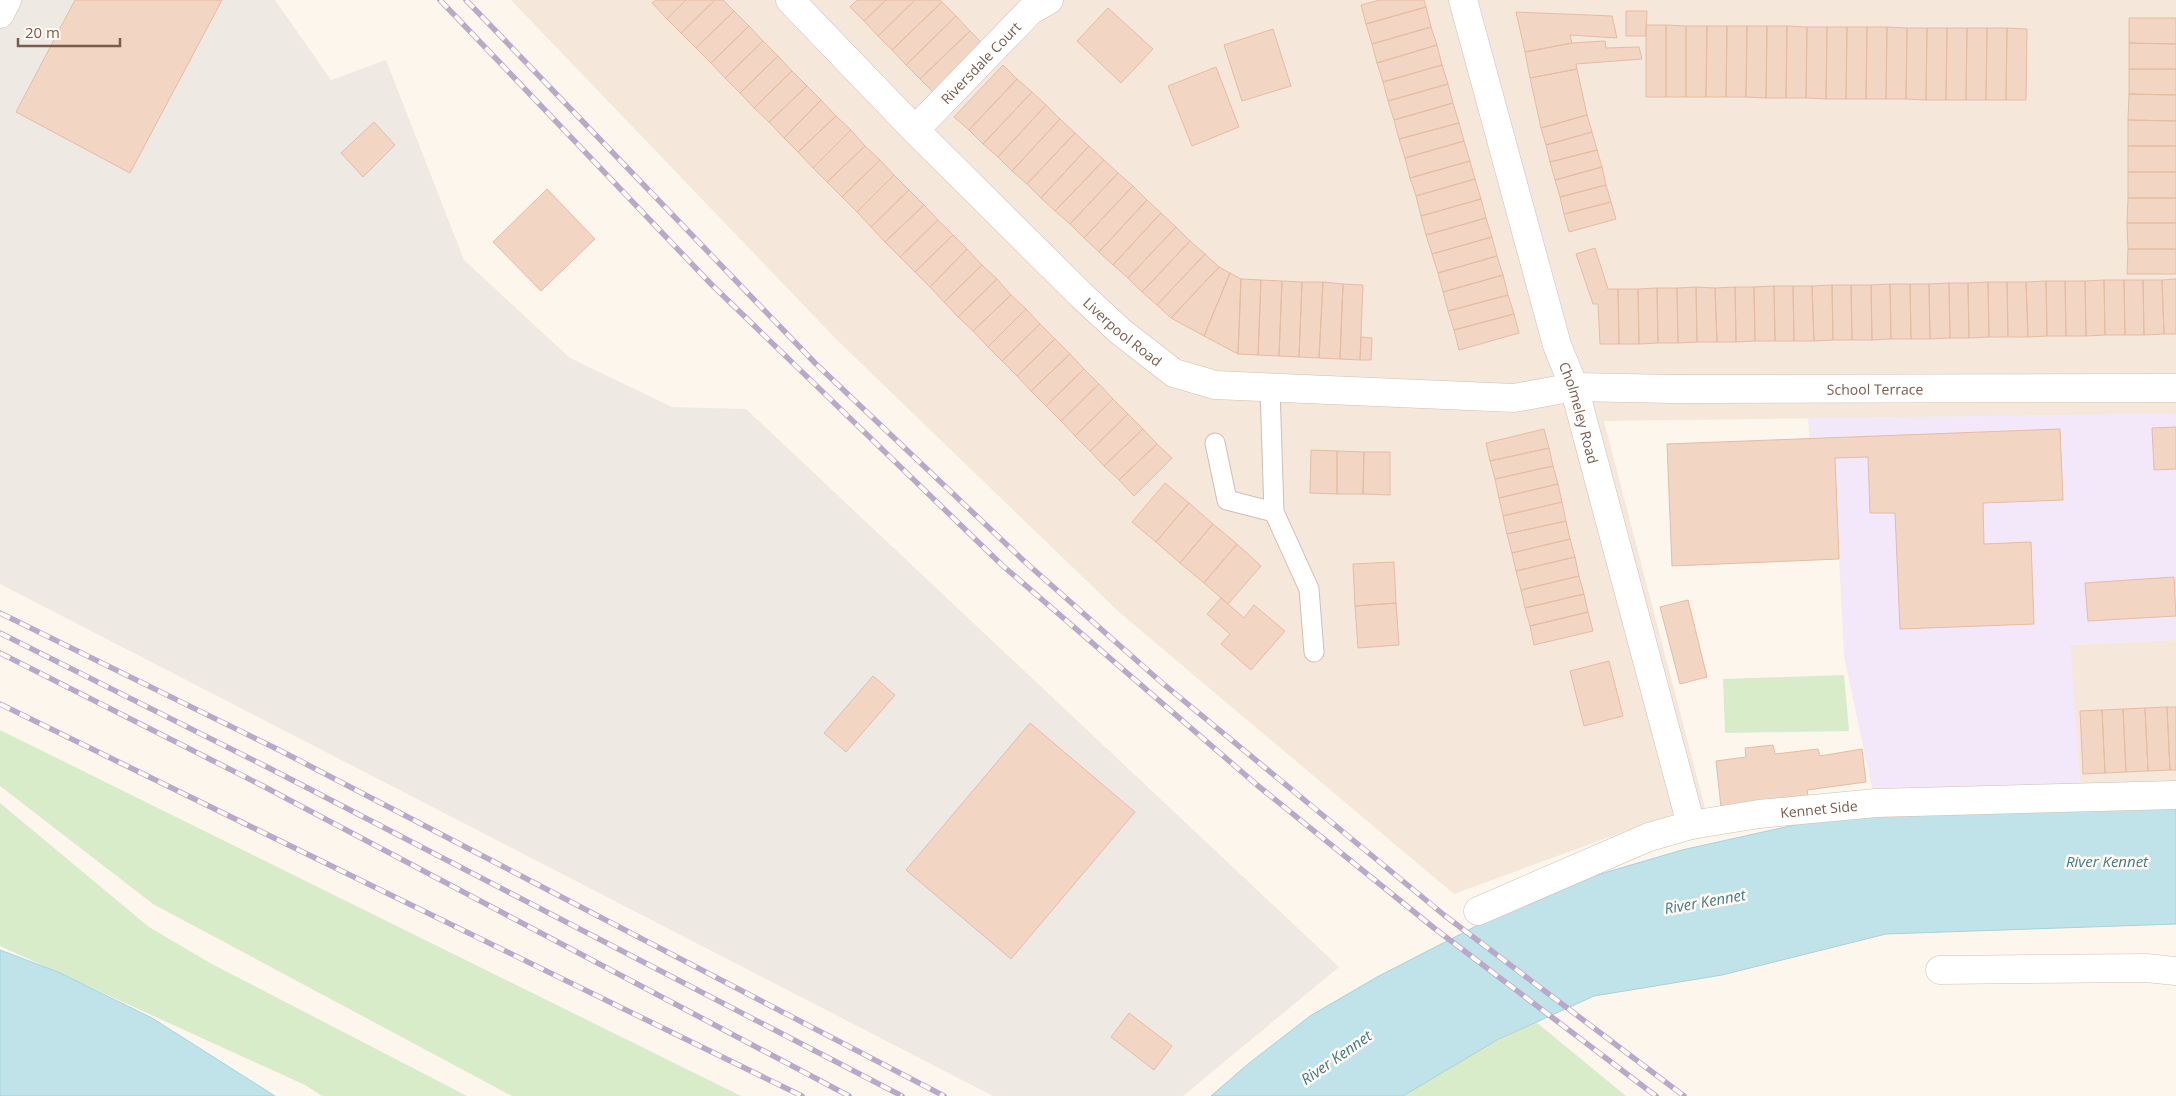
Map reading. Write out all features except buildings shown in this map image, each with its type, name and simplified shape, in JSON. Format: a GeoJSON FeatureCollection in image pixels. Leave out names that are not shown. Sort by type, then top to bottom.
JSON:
{"type":"FeatureCollection","features":[{"type":"Feature","properties":{"kind":"street"},"geometry":{"type":"LineString","coordinates":[[0,14],[7,0]]}},
{"type":"Feature","properties":{"kind":"street","name":"Liverpool Road"},"geometry":{"type":"LineString","coordinates":[[790,0],[916,130],[1080,294],[1121,332],[1174,373],[1215,386],[1514,398],[1574,387]]}},
{"type":"Feature","properties":{"kind":"street","name":"Riversdale Court"},"geometry":{"type":"LineString","coordinates":[[916,130],[1030,11],[1049,0]]}},
{"type":"Feature","properties":{"kind":"street","name":"Cholmeley Road"},"geometry":{"type":"LineString","coordinates":[[1463,0],[1555,336],[1574,387],[1691,825]]}},
{"type":"Feature","properties":{"kind":"street","name":"School Terrace"},"geometry":{"type":"LineString","coordinates":[[1574,387],[1673,389],[2176,388]]}},
{"type":"Feature","properties":{"kind":"street","name":"Kennet Side"},"geometry":{"type":"LineString","coordinates":[[1478,911],[1649,837],[1691,825],[1759,814],[1876,803],[2176,795]]}},
{"type":"Feature","properties":{"kind":"street"},"geometry":{"type":"LineString","coordinates":[[1940,970],[2146,968],[2176,971]]}},
{"type":"Feature","properties":{"kind":"lane"},"geometry":{"type":"LineString","coordinates":[[1270,389],[1274,512],[1309,589],[1314,652]]}},
{"type":"Feature","properties":{"kind":"lane"},"geometry":{"type":"LineString","coordinates":[[1215,443],[1227,500],[1274,512]]}},
{"type":"Feature","properties":{"kind":"shaded area"},"geometry":{"type":"Polygon","coordinates":[[[0,0],[275,0],[331,80],[386,60],[464,260],[570,358],[672,407],[746,409],[1339,967],[1183,1096],[993,1096],[0,584],[0,0]]]}},
{"type":"Feature","properties":{"kind":"shaded area"},"geometry":{"type":"Polygon","coordinates":[[[511,0],[2176,0],[2176,414],[1604,421],[1705,808],[1645,824],[1454,894],[1120,613],[838,341],[511,0]]]}},
{"type":"Feature","properties":{"kind":"shaded area"},"geometry":{"type":"Polygon","coordinates":[[[2176,414],[2176,640],[2070,645],[2080,784],[1873,792],[1844,657],[1835,479],[1812,478],[1808,418],[2176,414]]]}},
{"type":"Feature","properties":{"kind":"shaded area"},"geometry":{"type":"Polygon","coordinates":[[[2176,640],[2176,788],[2080,784],[2069,645],[2176,640]]]}},
{"type":"Feature","properties":{"kind":"green space"},"geometry":{"type":"Polygon","coordinates":[[[1844,675],[1849,731],[1725,733],[1723,679],[1844,675]]]}},
{"type":"Feature","properties":{"kind":"green space"},"geometry":{"type":"Polygon","coordinates":[[[0,730],[741,1096],[512,1096],[153,904],[0,786],[0,730]]]}},
{"type":"Feature","properties":{"kind":"green space"},"geometry":{"type":"Polygon","coordinates":[[[0,803],[149,927],[210,963],[467,1096],[322,1096],[305,1085],[0,946],[0,803]]]}},
{"type":"Feature","properties":{"kind":"green space"},"geometry":{"type":"Polygon","coordinates":[[[1536,1022],[1626,1096],[1399,1096],[1441,1068],[1536,1022]]]}},
{"type":"Feature","properties":{"kind":"water","name":"River Kennet"},"geometry":{"type":"Polygon","coordinates":[[[2176,808],[2176,924],[1886,934],[1722,975],[1594,996],[1497,1040],[1403,1096],[1211,1096],[1248,1064],[1310,1016],[1377,977],[1484,922],[1570,883],[1682,850],[1799,824],[1907,812],[2176,808]]]}},
{"type":"Feature","properties":{"kind":"water"},"geometry":{"type":"Polygon","coordinates":[[[0,950],[58,972],[152,1018],[275,1096],[0,1096],[0,950]]]}},
{"type":"Feature","properties":{"kind":"railway"},"geometry":{"type":"LineString","coordinates":[[440,0],[711,284],[1003,566],[1257,785],[1434,928],[1656,1096]]}},
{"type":"Feature","properties":{"kind":"railway"},"geometry":{"type":"LineString","coordinates":[[466,0],[815,363],[1024,561],[1161,682],[1444,915],[1684,1096]]}},
{"type":"Feature","properties":{"kind":"railway"},"geometry":{"type":"LineString","coordinates":[[0,613],[281,751],[944,1096]]}},
{"type":"Feature","properties":{"kind":"railway"},"geometry":{"type":"LineString","coordinates":[[0,633],[269,768],[902,1096]]}},
{"type":"Feature","properties":{"kind":"railway"},"geometry":{"type":"LineString","coordinates":[[0,653],[261,785],[849,1096]]}},
{"type":"Feature","properties":{"kind":"railway"},"geometry":{"type":"LineString","coordinates":[[0,704],[802,1096]]}}]}
